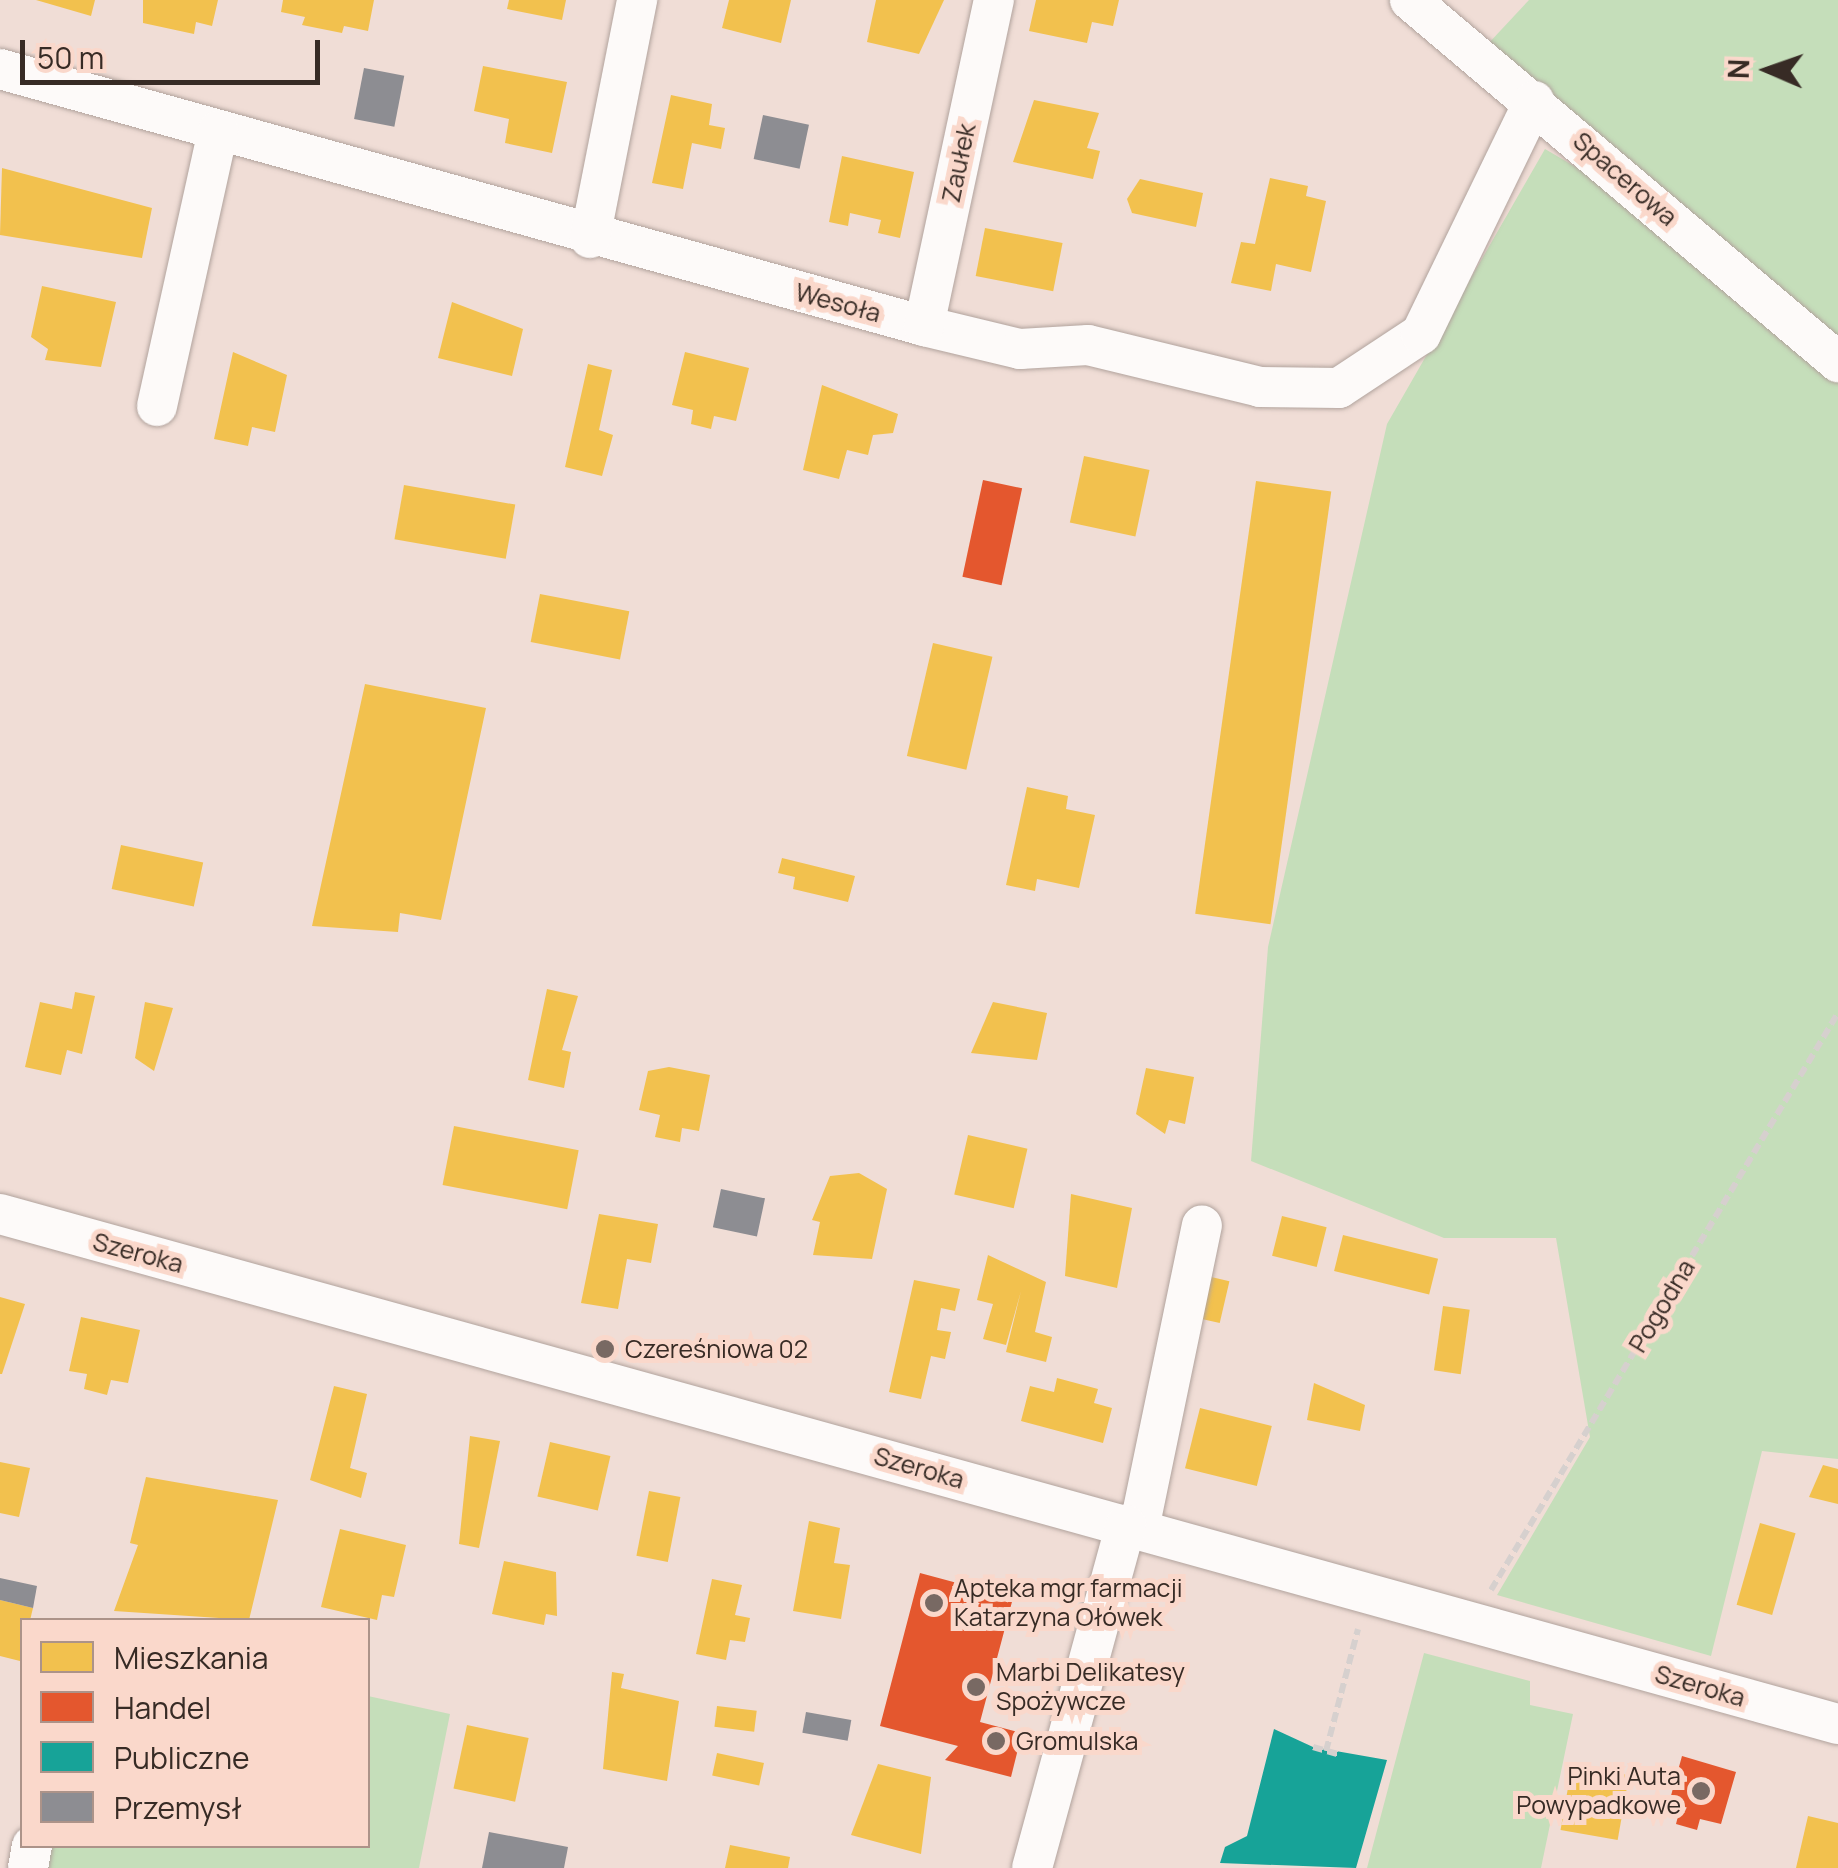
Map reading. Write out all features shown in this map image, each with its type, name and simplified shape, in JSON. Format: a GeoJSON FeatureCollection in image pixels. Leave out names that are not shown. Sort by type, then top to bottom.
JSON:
{"type":"FeatureCollection","features":[{"type":"Feature","properties":{"kind":"street"},"geometry":{"type":"LineString","coordinates":[[590,238],[636,0]]}},
{"type":"Feature","properties":{"kind":"street","name":"Zaułek"},"geometry":{"type":"LineString","coordinates":[[924,326],[994,0]]}},
{"type":"Feature","properties":{"kind":"street","name":"Spacerowa"},"geometry":{"type":"LineString","coordinates":[[1410,0],[1838,362]]}},
{"type":"Feature","properties":{"kind":"street","name":"Wesoła"},"geometry":{"type":"LineString","coordinates":[[0,69],[590,238],[924,326],[1020,349],[1088,346],[1260,387],[1338,388],[1421,334],[1534,101]]}},
{"type":"Feature","properties":{"kind":"street"},"geometry":{"type":"LineString","coordinates":[[158,406],[218,131]]}},
{"type":"Feature","properties":{"kind":"street","name":"Szeroka"},"geometry":{"type":"LineString","coordinates":[[0,1214],[1838,1724]]}},
{"type":"Feature","properties":{"kind":"street"},"geometry":{"type":"LineString","coordinates":[[1032,1868],[1133,1527],[1202,1225]]}},
{"type":"Feature","properties":{"kind":"path","name":"Pogodna"},"geometry":{"type":"LineString","coordinates":[[1485,1600],[1838,1013]]}},
{"type":"Feature","properties":{"kind":"path"},"geometry":{"type":"LineString","coordinates":[[1327,1748],[1361,1618]]}},
{"type":"Feature","properties":{"kind":"path"},"geometry":{"type":"LineString","coordinates":[[1313,1747],[1341,1755]]}},
{"type":"Feature","properties":{"kind":"green space"},"geometry":{"type":"Polygon","coordinates":[[[1529,0],[1838,0],[1838,343],[1487,45],[1529,0]]]}},
{"type":"Feature","properties":{"kind":"green space"},"geometry":{"type":"Polygon","coordinates":[[[1545,149],[1610,187],[1838,377],[1838,1459],[1762,1451],[1711,1656],[1497,1595],[1590,1437],[1556,1238],[1444,1238],[1251,1161],[1268,947],[1387,424],[1545,149]]]}},
{"type":"Feature","properties":{"kind":"green space"},"geometry":{"type":"Polygon","coordinates":[[[1424,1653],[1530,1681],[1530,1705],[1573,1714],[1541,1868],[1367,1868],[1424,1653]]]}},
{"type":"Feature","properties":{"kind":"green space"},"geometry":{"type":"Polygon","coordinates":[[[370,1696],[450,1714],[419,1868],[40,1868],[45,1848],[370,1848],[370,1696]]]}},
{"type":"Feature","properties":{"kind":"building: Mieszkania"},"geometry":{"type":"Polygon","coordinates":[[[36,0],[95,0],[91,16],[36,0]]]}},
{"type":"Feature","properties":{"kind":"building: Mieszkania"},"geometry":{"type":"Polygon","coordinates":[[[143,0],[218,0],[212,26],[196,22],[194,34],[143,23],[143,0]]]}},
{"type":"Feature","properties":{"kind":"building: Mieszkania"},"geometry":{"type":"Polygon","coordinates":[[[283,0],[374,0],[368,31],[344,26],[342,33],[302,25],[305,17],[281,12],[283,0]]]}},
{"type":"Feature","properties":{"kind":"building: Mieszkania"},"geometry":{"type":"Polygon","coordinates":[[[509,0],[566,0],[562,20],[507,9],[509,0]]]}},
{"type":"Feature","properties":{"kind":"building: Mieszkania"},"geometry":{"type":"Polygon","coordinates":[[[729,0],[791,0],[781,43],[722,28],[729,0]]]}},
{"type":"Feature","properties":{"kind":"building: Mieszkania"},"geometry":{"type":"Polygon","coordinates":[[[876,0],[944,0],[919,54],[867,42],[876,0]]]}},
{"type":"Feature","properties":{"kind":"building: Mieszkania"},"geometry":{"type":"Polygon","coordinates":[[[1036,0],[1119,0],[1113,26],[1092,22],[1087,43],[1029,31],[1036,0]]]}},
{"type":"Feature","properties":{"kind":"building: Mieszkania"},"geometry":{"type":"Polygon","coordinates":[[[483,66],[567,82],[552,153],[505,143],[509,119],[474,111],[483,66]]]}},
{"type":"Feature","properties":{"kind":"building: Mieszkania"},"geometry":{"type":"Polygon","coordinates":[[[671,95],[712,104],[709,125],[725,128],[721,149],[692,143],[683,189],[652,183],[671,95]]]}},
{"type":"Feature","properties":{"kind":"building: Mieszkania"},"geometry":{"type":"Polygon","coordinates":[[[1034,100],[1099,113],[1087,148],[1100,151],[1093,179],[1013,162],[1034,100]]]}},
{"type":"Feature","properties":{"kind":"building: Mieszkania"},"geometry":{"type":"Polygon","coordinates":[[[842,156],[914,172],[900,238],[878,233],[881,220],[850,213],[848,226],[829,222],[842,156]]]}},
{"type":"Feature","properties":{"kind":"building: Mieszkania"},"geometry":{"type":"Polygon","coordinates":[[[2,168],[152,208],[142,258],[0,235],[2,168]]]}},
{"type":"Feature","properties":{"kind":"building: Mieszkania"},"geometry":{"type":"Polygon","coordinates":[[[1270,178],[1308,186],[1306,196],[1326,201],[1311,272],[1276,264],[1271,291],[1231,283],[1241,242],[1255,244],[1270,178]]]}},
{"type":"Feature","properties":{"kind":"building: Mieszkania"},"geometry":{"type":"Polygon","coordinates":[[[1140,179],[1203,193],[1196,227],[1132,213],[1127,199],[1140,179]]]}},
{"type":"Feature","properties":{"kind":"building: Mieszkania"},"geometry":{"type":"Polygon","coordinates":[[[985,228],[1063,243],[1053,291],[976,276],[985,228]]]}},
{"type":"Feature","properties":{"kind":"building: Mieszkania"},"geometry":{"type":"Polygon","coordinates":[[[42,286],[116,302],[101,367],[45,360],[48,349],[31,337],[42,286]]]}},
{"type":"Feature","properties":{"kind":"building: Mieszkania"},"geometry":{"type":"Polygon","coordinates":[[[452,302],[523,329],[512,376],[438,358],[452,302]]]}},
{"type":"Feature","properties":{"kind":"building: Mieszkania"},"geometry":{"type":"Polygon","coordinates":[[[233,352],[287,375],[275,432],[252,427],[248,446],[214,439],[233,352]]]}},
{"type":"Feature","properties":{"kind":"building: Mieszkania"},"geometry":{"type":"Polygon","coordinates":[[[685,352],[749,368],[736,421],[714,416],[711,429],[691,424],[693,410],[672,405],[685,352]]]}},
{"type":"Feature","properties":{"kind":"building: Mieszkania"},"geometry":{"type":"Polygon","coordinates":[[[588,364],[612,370],[599,430],[613,435],[602,476],[565,467],[588,364]]]}},
{"type":"Feature","properties":{"kind":"building: Mieszkania"},"geometry":{"type":"Polygon","coordinates":[[[822,385],[898,414],[893,433],[873,435],[868,455],[847,450],[839,479],[803,470],[822,385]]]}},
{"type":"Feature","properties":{"kind":"building: Mieszkania"},"geometry":{"type":"Polygon","coordinates":[[[1084,456],[1150,470],[1135,536],[1070,523],[1084,456]]]}},
{"type":"Feature","properties":{"kind":"building: Mieszkania"},"geometry":{"type":"Polygon","coordinates":[[[1256,481],[1331,492],[1270,924],[1195,914],[1256,481]]]}},
{"type":"Feature","properties":{"kind":"building: Mieszkania"},"geometry":{"type":"Polygon","coordinates":[[[404,485],[515,505],[506,559],[394,539],[404,485]]]}},
{"type":"Feature","properties":{"kind":"building: Mieszkania"},"geometry":{"type":"Polygon","coordinates":[[[540,594],[629,611],[620,659],[531,642],[540,594]]]}},
{"type":"Feature","properties":{"kind":"building: Mieszkania"},"geometry":{"type":"Polygon","coordinates":[[[933,643],[992,657],[966,770],[907,756],[933,643]]]}},
{"type":"Feature","properties":{"kind":"building: Mieszkania"},"geometry":{"type":"Polygon","coordinates":[[[365,684],[486,708],[441,920],[400,913],[398,932],[312,926],[365,684]]]}},
{"type":"Feature","properties":{"kind":"building: Mieszkania"},"geometry":{"type":"Polygon","coordinates":[[[1027,787],[1068,796],[1066,809],[1095,815],[1079,888],[1037,879],[1035,891],[1006,885],[1027,787]]]}},
{"type":"Feature","properties":{"kind":"building: Mieszkania"},"geometry":{"type":"Polygon","coordinates":[[[121,845],[203,862],[194,906],[112,889],[121,845]]]}},
{"type":"Feature","properties":{"kind":"building: Mieszkania"},"geometry":{"type":"Polygon","coordinates":[[[782,858],[855,876],[848,902],[793,889],[795,877],[778,873],[782,858]]]}},
{"type":"Feature","properties":{"kind":"building: Mieszkania"},"geometry":{"type":"Polygon","coordinates":[[[547,989],[578,996],[562,1050],[571,1052],[564,1088],[528,1080],[547,989]]]}},
{"type":"Feature","properties":{"kind":"building: Mieszkania"},"geometry":{"type":"Polygon","coordinates":[[[75,992],[95,996],[82,1054],[67,1050],[61,1075],[25,1067],[40,1002],[72,1009],[75,992]]]}},
{"type":"Feature","properties":{"kind":"building: Mieszkania"},"geometry":{"type":"Polygon","coordinates":[[[145,1002],[173,1008],[154,1071],[135,1058],[145,1002]]]}},
{"type":"Feature","properties":{"kind":"building: Mieszkania"},"geometry":{"type":"Polygon","coordinates":[[[993,1002],[1047,1013],[1037,1060],[971,1053],[993,1002]]]}},
{"type":"Feature","properties":{"kind":"building: Mieszkania"},"geometry":{"type":"Polygon","coordinates":[[[669,1067],[710,1075],[699,1131],[682,1128],[680,1142],[655,1137],[660,1115],[639,1110],[648,1071],[669,1067]]]}},
{"type":"Feature","properties":{"kind":"building: Mieszkania"},"geometry":{"type":"Polygon","coordinates":[[[1146,1068],[1194,1077],[1185,1124],[1169,1120],[1165,1134],[1136,1114],[1146,1068]]]}},
{"type":"Feature","properties":{"kind":"building: Mieszkania"},"geometry":{"type":"Polygon","coordinates":[[[454,1126],[579,1150],[567,1209],[443,1185],[454,1126]]]}},
{"type":"Feature","properties":{"kind":"building: Mieszkania"},"geometry":{"type":"Polygon","coordinates":[[[968,1135],[1027,1149],[1014,1208],[954,1194],[968,1135]]]}},
{"type":"Feature","properties":{"kind":"building: Mieszkania"},"geometry":{"type":"Polygon","coordinates":[[[859,1173],[887,1189],[872,1259],[813,1255],[820,1222],[812,1220],[830,1176],[859,1173]]]}},
{"type":"Feature","properties":{"kind":"building: Mieszkania"},"geometry":{"type":"Polygon","coordinates":[[[1071,1194],[1132,1208],[1117,1288],[1065,1276],[1071,1194]]]}},
{"type":"Feature","properties":{"kind":"building: Mieszkania"},"geometry":{"type":"Polygon","coordinates":[[[599,1214],[658,1224],[651,1263],[627,1259],[618,1309],[581,1303],[599,1214]]]}},
{"type":"Feature","properties":{"kind":"building: Mieszkania"},"geometry":{"type":"Polygon","coordinates":[[[1282,1216],[1327,1227],[1317,1267],[1272,1256],[1282,1216]]]}},
{"type":"Feature","properties":{"kind":"building: Mieszkania"},"geometry":{"type":"Polygon","coordinates":[[[1343,1235],[1438,1259],[1429,1295],[1334,1271],[1343,1235]]]}},
{"type":"Feature","properties":{"kind":"building: Mieszkania"},"geometry":{"type":"Polygon","coordinates":[[[988,1255],[1046,1282],[1035,1332],[1052,1337],[1046,1362],[1006,1352],[1021,1291],[1006,1345],[983,1339],[993,1304],[977,1300],[988,1255]]]}},
{"type":"Feature","properties":{"kind":"building: Mieszkania"},"geometry":{"type":"Polygon","coordinates":[[[1207,1276],[1229,1281],[1220,1323],[1197,1318],[1207,1276]]]}},
{"type":"Feature","properties":{"kind":"building: Mieszkania"},"geometry":{"type":"Polygon","coordinates":[[[914,1280],[960,1289],[955,1311],[941,1308],[937,1330],[951,1332],[945,1359],[931,1356],[921,1399],[889,1392],[914,1280]]]}},
{"type":"Feature","properties":{"kind":"building: Mieszkania"},"geometry":{"type":"Polygon","coordinates":[[[0,1297],[25,1304],[2,1374],[0,1374],[0,1297]]]}},
{"type":"Feature","properties":{"kind":"building: Mieszkania"},"geometry":{"type":"Polygon","coordinates":[[[1443,1306],[1470,1310],[1461,1374],[1434,1370],[1443,1306]]]}},
{"type":"Feature","properties":{"kind":"building: Mieszkania"},"geometry":{"type":"Polygon","coordinates":[[[81,1317],[140,1330],[128,1383],[111,1380],[107,1395],[84,1389],[87,1374],[69,1371],[81,1317]]]}},
{"type":"Feature","properties":{"kind":"building: Mieszkania"},"geometry":{"type":"Polygon","coordinates":[[[1057,1378],[1098,1389],[1094,1403],[1112,1408],[1103,1443],[1021,1421],[1030,1386],[1054,1392],[1057,1378]]]}},
{"type":"Feature","properties":{"kind":"building: Mieszkania"},"geometry":{"type":"Polygon","coordinates":[[[1314,1383],[1365,1405],[1360,1431],[1307,1420],[1314,1383]]]}},
{"type":"Feature","properties":{"kind":"building: Mieszkania"},"geometry":{"type":"Polygon","coordinates":[[[334,1386],[367,1394],[350,1468],[367,1473],[361,1498],[310,1480],[334,1386]]]}},
{"type":"Feature","properties":{"kind":"building: Mieszkania"},"geometry":{"type":"Polygon","coordinates":[[[1200,1408],[1272,1426],[1257,1486],[1185,1468],[1200,1408]]]}},
{"type":"Feature","properties":{"kind":"building: Mieszkania"},"geometry":{"type":"Polygon","coordinates":[[[470,1436],[500,1441],[479,1548],[459,1544],[470,1436]]]}},
{"type":"Feature","properties":{"kind":"building: Mieszkania"},"geometry":{"type":"Polygon","coordinates":[[[550,1442],[610,1456],[598,1511],[537,1497],[550,1442]]]}},
{"type":"Feature","properties":{"kind":"building: Mieszkania"},"geometry":{"type":"Polygon","coordinates":[[[0,1462],[30,1468],[19,1517],[0,1513],[0,1462]]]}},
{"type":"Feature","properties":{"kind":"building: Mieszkania"},"geometry":{"type":"Polygon","coordinates":[[[1823,1465],[1838,1469],[1838,1504],[1809,1497],[1823,1465]]]}},
{"type":"Feature","properties":{"kind":"building: Mieszkania"},"geometry":{"type":"Polygon","coordinates":[[[146,1477],[278,1500],[249,1618],[114,1611],[138,1545],[130,1543],[146,1477]]]}},
{"type":"Feature","properties":{"kind":"building: Mieszkania"},"geometry":{"type":"Polygon","coordinates":[[[649,1491],[680,1497],[668,1562],[636,1556],[649,1491]]]}},
{"type":"Feature","properties":{"kind":"building: Mieszkania"},"geometry":{"type":"Polygon","coordinates":[[[809,1521],[840,1528],[834,1563],[850,1565],[841,1619],[793,1611],[809,1521]]]}},
{"type":"Feature","properties":{"kind":"building: Mieszkania"},"geometry":{"type":"Polygon","coordinates":[[[1760,1523],[1796,1533],[1772,1615],[1737,1605],[1760,1523]]]}},
{"type":"Feature","properties":{"kind":"building: Mieszkania"},"geometry":{"type":"Polygon","coordinates":[[[340,1529],[406,1545],[394,1597],[382,1595],[377,1620],[321,1607],[340,1529]]]}},
{"type":"Feature","properties":{"kind":"building: Mieszkania"},"geometry":{"type":"Polygon","coordinates":[[[504,1561],[556,1572],[557,1616],[546,1614],[544,1625],[492,1614],[504,1561]]]}},
{"type":"Feature","properties":{"kind":"building: Mieszkania"},"geometry":{"type":"Polygon","coordinates":[[[712,1579],[742,1585],[735,1615],[750,1618],[745,1642],[730,1640],[726,1660],[696,1654],[712,1579]]]}},
{"type":"Feature","properties":{"kind":"building: Mieszkania"},"geometry":{"type":"Polygon","coordinates":[[[0,1600],[33,1608],[31,1618],[20,1618],[20,1661],[0,1656],[0,1600]]]}},
{"type":"Feature","properties":{"kind":"building: Mieszkania"},"geometry":{"type":"Polygon","coordinates":[[[612,1672],[624,1674],[621,1688],[679,1701],[667,1781],[603,1769],[612,1672]]]}},
{"type":"Feature","properties":{"kind":"building: Mieszkania"},"geometry":{"type":"Polygon","coordinates":[[[717,1706],[757,1711],[754,1732],[714,1727],[717,1706]]]}},
{"type":"Feature","properties":{"kind":"building: Mieszkania"},"geometry":{"type":"Polygon","coordinates":[[[467,1725],[529,1738],[515,1802],[453,1789],[467,1725]]]}},
{"type":"Feature","properties":{"kind":"building: Mieszkania"},"geometry":{"type":"Polygon","coordinates":[[[717,1753],[764,1763],[759,1785],[712,1775],[717,1753]]]}},
{"type":"Feature","properties":{"kind":"building: Mieszkania"},"geometry":{"type":"Polygon","coordinates":[[[878,1764],[931,1777],[921,1854],[851,1835],[878,1764]]]}},
{"type":"Feature","properties":{"kind":"building: Mieszkania"},"geometry":{"type":"Polygon","coordinates":[[[1572,1765],[1629,1775],[1618,1840],[1561,1830],[1572,1765]]]}},
{"type":"Feature","properties":{"kind":"building: Mieszkania"},"geometry":{"type":"Polygon","coordinates":[[[1808,1816],[1838,1823],[1838,1868],[1796,1868],[1808,1816]]]}},
{"type":"Feature","properties":{"kind":"building: Mieszkania"},"geometry":{"type":"Polygon","coordinates":[[[730,1845],[790,1857],[788,1868],[725,1868],[730,1845]]]}},
{"type":"Feature","properties":{"kind":"building: Handel"},"geometry":{"type":"Polygon","coordinates":[[[983,480],[1022,488],[1002,585],[962,577],[983,480]]]}},
{"type":"Feature","properties":{"kind":"building: Handel"},"geometry":{"type":"Polygon","coordinates":[[[920,1573],[1013,1598],[980,1722],[1022,1733],[1011,1777],[945,1760],[958,1746],[880,1726],[920,1573]]]}},
{"type":"Feature","properties":{"kind":"building: Handel","name":"Pinki Auta Powypadkowe"},"geometry":{"type":"Polygon","coordinates":[[[1682,1756],[1736,1772],[1721,1824],[1700,1819],[1697,1830],[1676,1824],[1679,1812],[1667,1810],[1682,1756]]]}},
{"type":"Feature","properties":{"kind":"building: Publiczne"},"geometry":{"type":"Polygon","coordinates":[[[1274,1729],[1313,1747],[1387,1760],[1356,1868],[1220,1863],[1225,1847],[1247,1836],[1274,1729]]]}},
{"type":"Feature","properties":{"kind":"building: Przemysł"},"geometry":{"type":"Polygon","coordinates":[[[364,68],[404,76],[394,127],[354,119],[364,68]]]}},
{"type":"Feature","properties":{"kind":"building: Przemysł"},"geometry":{"type":"Polygon","coordinates":[[[763,115],[809,125],[800,169],[754,159],[763,115]]]}},
{"type":"Feature","properties":{"kind":"building: Przemysł"},"geometry":{"type":"Polygon","coordinates":[[[721,1189],[765,1198],[757,1237],[713,1227],[721,1189]]]}},
{"type":"Feature","properties":{"kind":"building: Przemysł"},"geometry":{"type":"Polygon","coordinates":[[[0,1578],[37,1586],[33,1608],[0,1600],[0,1578]]]}},
{"type":"Feature","properties":{"kind":"building: Przemysł"},"geometry":{"type":"Polygon","coordinates":[[[806,1712],[851,1720],[848,1741],[802,1733],[806,1712]]]}},
{"type":"Feature","properties":{"kind":"building: Przemysł"},"geometry":{"type":"Polygon","coordinates":[[[489,1832],[568,1847],[564,1868],[482,1868],[489,1832]]]}},
{"type":"Feature","properties":{"kind":"place","name":"Czereśniowa 02"},"geometry":{"type":"Point","coordinates":[605,1349]}},
{"type":"Feature","properties":{"kind":"place","name":"Apteka mgr farmacji Katarzyna Ołówek"},"geometry":{"type":"Point","coordinates":[934,1603]}},
{"type":"Feature","properties":{"kind":"place","name":"Marbi Delikatesy Spożywcze"},"geometry":{"type":"Point","coordinates":[976,1687]}},
{"type":"Feature","properties":{"kind":"place","name":"Gromulska"},"geometry":{"type":"Point","coordinates":[996,1741]}},
{"type":"Feature","properties":{"kind":"place","name":"Pinki Auta Powypadkowe"},"geometry":{"type":"Point","coordinates":[1701,1791]}}]}
